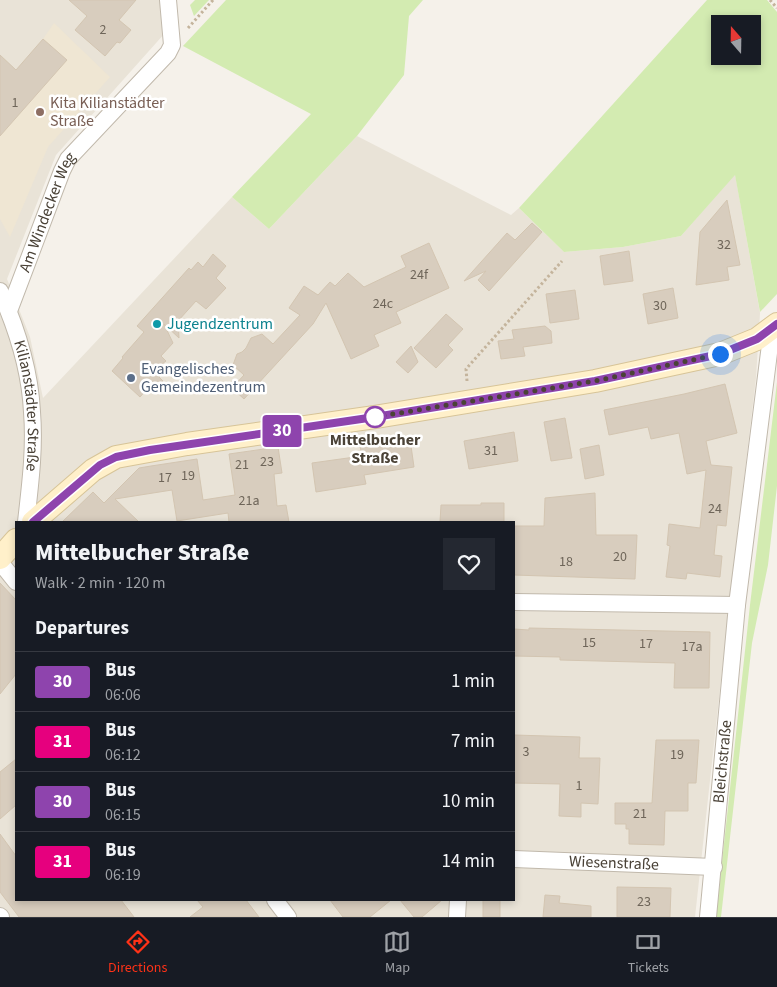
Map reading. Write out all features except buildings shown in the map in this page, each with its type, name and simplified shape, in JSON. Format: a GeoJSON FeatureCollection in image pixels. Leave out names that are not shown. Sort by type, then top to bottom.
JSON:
{"type":"FeatureCollection","features":[{"type":"Feature","properties":{"kind":"main road"},"geometry":{"type":"LineString","coordinates":[[34,521],[93,470],[116,457],[187,444],[286,431],[595,381],[720,354],[757,339],[774,326]]}},
{"type":"Feature","properties":{"kind":"main road"},"geometry":{"type":"LineString","coordinates":[[0,558],[15,541]]}},
{"type":"Feature","properties":{"kind":"street"},"geometry":{"type":"LineString","coordinates":[[168,0],[172,45]]}},
{"type":"Feature","properties":{"kind":"street","name":"Am Windecker Weg"},"geometry":{"type":"LineString","coordinates":[[9,311],[68,159],[168,53],[172,45]]}},
{"type":"Feature","properties":{"kind":"street","name":"Kilianstädter Straße"},"geometry":{"type":"LineString","coordinates":[[0,291],[9,311],[30,389],[32,413],[31,464],[26,521]]}},
{"type":"Feature","properties":{"kind":"street","name":"Bleichstraße"},"geometry":{"type":"LineString","coordinates":[[708,917],[737,605],[774,326]]}},
{"type":"Feature","properties":{"kind":"street"},"geometry":{"type":"LineString","coordinates":[[0,562],[15,581]]}},
{"type":"Feature","properties":{"kind":"street"},"geometry":{"type":"LineString","coordinates":[[515,602],[737,605]]}},
{"type":"Feature","properties":{"kind":"street","name":"Wiesenstraße"},"geometry":{"type":"LineString","coordinates":[[515,859],[714,867]]}},
{"type":"Feature","properties":{"kind":"street"},"geometry":{"type":"LineString","coordinates":[[276,901],[288,917]]}},
{"type":"Feature","properties":{"kind":"street"},"geometry":{"type":"LineString","coordinates":[[457,917],[458,901]]}},
{"type":"Feature","properties":{"kind":"path"},"geometry":{"type":"LineString","coordinates":[[172,45],[213,0]]}},
{"type":"Feature","properties":{"kind":"path"},"geometry":{"type":"LineString","coordinates":[[770,0],[777,8]]}},
{"type":"Feature","properties":{"kind":"path"},"geometry":{"type":"LineString","coordinates":[[469,401],[466,369],[562,261]]}},
{"type":"Feature","properties":{"kind":"shaded area"},"geometry":{"type":"Polygon","coordinates":[[[0,0],[162,0],[165,33],[56,155],[7,279],[30,337],[43,398],[232,197],[269,229],[357,136],[511,215],[519,208],[564,252],[623,247],[681,236],[735,174],[760,313],[756,378],[695,917],[0,917],[0,0]]]}},
{"type":"Feature","properties":{"kind":"shaded area","name":"Kita Kilianstädter Straße"},"geometry":{"type":"Polygon","coordinates":[[[54,23],[110,77],[48,147],[10,237],[0,219],[0,55],[16,70],[43,39],[54,23]]]}},
{"type":"Feature","properties":{"kind":"green space"},"geometry":{"type":"Polygon","coordinates":[[[195,0],[209,0],[194,16],[190,5],[195,0]]]}},
{"type":"Feature","properties":{"kind":"green space"},"geometry":{"type":"Polygon","coordinates":[[[226,0],[423,0],[409,16],[404,75],[357,136],[269,229],[232,197],[311,114],[183,46],[226,0]]]}},
{"type":"Feature","properties":{"kind":"green space"},"geometry":{"type":"Polygon","coordinates":[[[707,0],[767,0],[777,12],[777,294],[760,312],[735,175],[681,236],[623,247],[564,252],[519,208],[707,0]]]}},
{"type":"Feature","properties":{"kind":"green space"},"geometry":{"type":"Polygon","coordinates":[[[777,382],[777,486],[768,565],[752,643],[721,917],[716,917],[750,605],[777,382]]]}},
{"type":"Feature","properties":{"kind":"bus line","name":"30"},"geometry":{"type":"LineString","coordinates":[[34,521],[100,465],[130,453],[259,435],[595,381],[720,354],[757,339],[777,324]]}},
{"type":"Feature","properties":{"kind":"place","name":"Kita Kilianstädter Straße"},"geometry":{"type":"Point","coordinates":[40,112]}},
{"type":"Feature","properties":{"kind":"place","name":"Jugendzentrum"},"geometry":{"type":"Point","coordinates":[157,324]}},
{"type":"Feature","properties":{"kind":"place","name":"Evangelisches Gemeindezentrum"},"geometry":{"type":"Point","coordinates":[131,378]}},
{"type":"Feature","properties":{"kind":"place","name":"Mittelbucher Straße"},"geometry":{"type":"Point","coordinates":[375,417]}},
{"type":"Feature","properties":{"kind":"route"},"geometry":{"type":"LineString","coordinates":[[375,417],[595,381],[720,354]]}}]}
